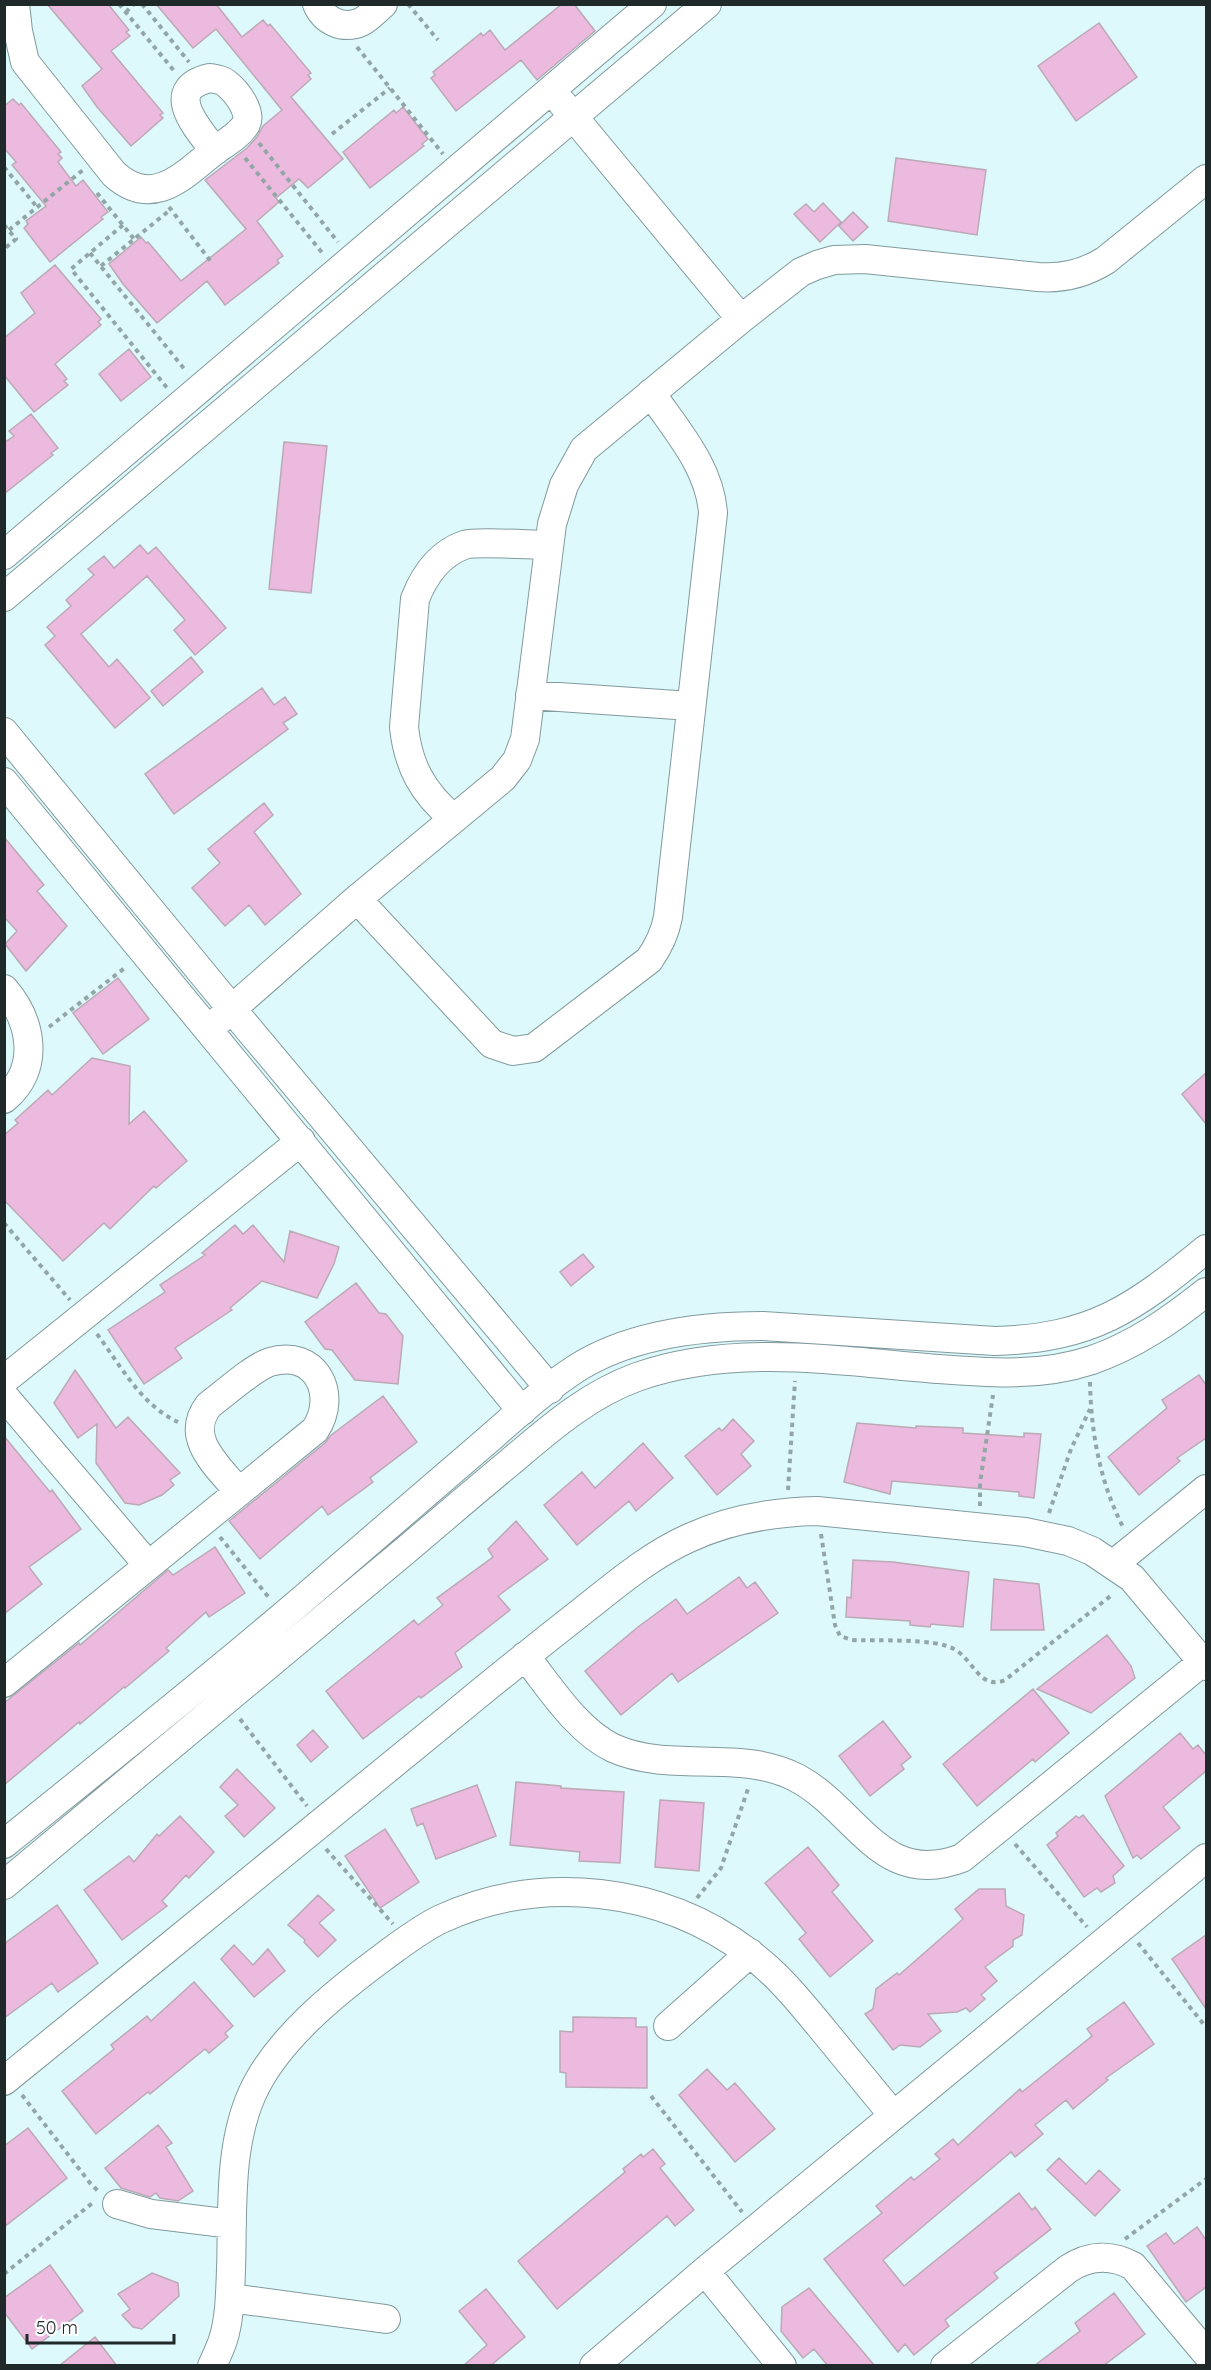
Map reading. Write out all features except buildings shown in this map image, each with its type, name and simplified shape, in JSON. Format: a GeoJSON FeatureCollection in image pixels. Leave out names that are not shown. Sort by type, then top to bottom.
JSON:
{"type":"FeatureCollection","features":[{"type":"Feature","properties":{"kind":"street"},"geometry":{"type":"LineString","coordinates":[[15,4],[18,31],[15,57],[89,169],[163,199],[176,181],[230,139],[248,114],[228,84],[199,85],[185,102],[186,111],[230,139]]}},
{"type":"Feature","properties":{"kind":"street"},"geometry":{"type":"LineString","coordinates":[[317,4],[328,19],[339,24],[351,25],[363,21],[383,4]]}},
{"type":"Feature","properties":{"kind":"street"},"geometry":{"type":"LineString","coordinates":[[4,555],[652,4]]}},
{"type":"Feature","properties":{"kind":"street"},"geometry":{"type":"LineString","coordinates":[[4,597],[707,4]]}},
{"type":"Feature","properties":{"kind":"street"},"geometry":{"type":"LineString","coordinates":[[551,90],[741,319]]}},
{"type":"Feature","properties":{"kind":"street"},"geometry":{"type":"LineString","coordinates":[[209,1029],[502,778],[517,760],[525,739],[548,545],[561,495],[584,449],[741,319],[801,272],[817,265],[834,260],[865,259],[1052,278],[1079,274],[1106,260],[1206,179]]}},
{"type":"Feature","properties":{"kind":"street"},"geometry":{"type":"LineString","coordinates":[[357,900],[492,1044],[513,1051],[534,1048],[649,960],[662,940],[668,917],[712,499],[703,471],[651,393]]}},
{"type":"Feature","properties":{"kind":"street"},"geometry":{"type":"LineString","coordinates":[[453,818],[427,793],[418,778],[406,745],[404,727],[415,599],[421,585],[440,560],[466,544],[548,545]]}},
{"type":"Feature","properties":{"kind":"street"},"geometry":{"type":"LineString","coordinates":[[530,695],[691,706]]}},
{"type":"Feature","properties":{"kind":"street"},"geometry":{"type":"LineString","coordinates":[[4,732],[231,1008],[550,1389]]}},
{"type":"Feature","properties":{"kind":"street"},"geometry":{"type":"LineString","coordinates":[[4,782],[522,1411]]}},
{"type":"Feature","properties":{"kind":"street"},"geometry":{"type":"LineString","coordinates":[[4,989],[23,1015],[29,1043],[27,1061],[21,1077],[12,1092],[4,1099]]}},
{"type":"Feature","properties":{"kind":"street"},"geometry":{"type":"LineString","coordinates":[[4,1380],[301,1141]]}},
{"type":"Feature","properties":{"kind":"street"},"geometry":{"type":"LineString","coordinates":[[4,1844],[284,1616],[522,1411],[578,1368],[612,1351],[649,1339],[725,1326],[763,1326],[994,1341],[1029,1340],[1062,1334],[1095,1324],[1126,1310],[1171,1278],[1206,1249]]}},
{"type":"Feature","properties":{"kind":"street"},"geometry":{"type":"LineString","coordinates":[[4,1885],[541,1436],[599,1393],[674,1366],[712,1359],[752,1356],[796,1357],[997,1373],[1058,1368],[1090,1360],[1148,1335],[1199,1297],[1171,1278]]}},
{"type":"Feature","properties":{"kind":"street"},"geometry":{"type":"LineString","coordinates":[[4,1683],[315,1430],[326,1407],[326,1394],[322,1382],[314,1371],[304,1364],[292,1359],[279,1359],[267,1363],[209,1405],[204,1412],[199,1429],[203,1447],[239,1491]]}},
{"type":"Feature","properties":{"kind":"street"},"geometry":{"type":"LineString","coordinates":[[4,1396],[148,1565]]}},
{"type":"Feature","properties":{"kind":"street"},"geometry":{"type":"LineString","coordinates":[[1127,1563],[1206,1489]]}},
{"type":"Feature","properties":{"kind":"street"},"geometry":{"type":"LineString","coordinates":[[6,2079],[525,1656],[659,1553],[721,1525],[753,1516],[817,1511],[1043,1534],[1127,1563],[1205,1662],[962,1858],[937,1865],[910,1864],[894,1858],[879,1848],[814,1789],[777,1770],[756,1765],[635,1756],[612,1747],[591,1733],[573,1715],[525,1656]]}},
{"type":"Feature","properties":{"kind":"street"},"geometry":{"type":"LineString","coordinates":[[363,1547],[382,1570]]}},
{"type":"Feature","properties":{"kind":"street"},"geometry":{"type":"LineString","coordinates":[[594,2366],[705,2271],[1206,1858]]}},
{"type":"Feature","properties":{"kind":"street"},"geometry":{"type":"LineString","coordinates":[[212,2366],[223,2339],[230,2298],[234,2169],[240,2131],[252,2093],[272,2059],[331,1998],[407,1940],[451,1916],[482,1904],[525,1894],[569,1891],[608,1894],[646,1901],[683,1914],[718,1931],[750,1953],[777,1976],[893,2115]]}},
{"type":"Feature","properties":{"kind":"street"},"geometry":{"type":"LineString","coordinates":[[668,2026],[750,1953]]}},
{"type":"Feature","properties":{"kind":"street"},"geometry":{"type":"LineString","coordinates":[[117,2204],[151,2214],[232,2224]]}},
{"type":"Feature","properties":{"kind":"street"},"geometry":{"type":"LineString","coordinates":[[945,2366],[1068,2269],[1083,2261],[1100,2257],[1117,2259],[1133,2266],[1206,2353]]}},
{"type":"Feature","properties":{"kind":"street"},"geometry":{"type":"LineString","coordinates":[[705,2271],[782,2366]]}},
{"type":"Feature","properties":{"kind":"street"},"geometry":{"type":"LineString","coordinates":[[230,2298],[386,2319]]}},
{"type":"Feature","properties":{"kind":"path"},"geometry":{"type":"LineString","coordinates":[[119,4],[177,75],[199,85]]}},
{"type":"Feature","properties":{"kind":"path"},"geometry":{"type":"LineString","coordinates":[[126,12],[134,4]]}},
{"type":"Feature","properties":{"kind":"path"},"geometry":{"type":"LineString","coordinates":[[142,4],[192,66],[199,85]]}},
{"type":"Feature","properties":{"kind":"path"},"geometry":{"type":"LineString","coordinates":[[408,4],[438,40]]}},
{"type":"Feature","properties":{"kind":"path"},"geometry":{"type":"LineString","coordinates":[[339,24],[456,171]]}},
{"type":"Feature","properties":{"kind":"path"},"geometry":{"type":"LineString","coordinates":[[332,134],[390,88]]}},
{"type":"Feature","properties":{"kind":"path"},"geometry":{"type":"LineString","coordinates":[[230,139],[345,265]]}},
{"type":"Feature","properties":{"kind":"path"},"geometry":{"type":"LineString","coordinates":[[230,139],[345,265]]}},
{"type":"Feature","properties":{"kind":"path"},"geometry":{"type":"LineString","coordinates":[[4,167],[37,207]]}},
{"type":"Feature","properties":{"kind":"path"},"geometry":{"type":"LineString","coordinates":[[9,230],[89,169]]}},
{"type":"Feature","properties":{"kind":"path"},"geometry":{"type":"LineString","coordinates":[[94,189],[134,239]]}},
{"type":"Feature","properties":{"kind":"path"},"geometry":{"type":"LineString","coordinates":[[101,266],[134,239],[163,199],[212,263]]}},
{"type":"Feature","properties":{"kind":"path"},"geometry":{"type":"LineString","coordinates":[[4,225],[16,239],[4,249]]}},
{"type":"Feature","properties":{"kind":"path"},"geometry":{"type":"LineString","coordinates":[[123,225],[71,269],[190,397]]}},
{"type":"Feature","properties":{"kind":"path"},"geometry":{"type":"LineString","coordinates":[[90,253],[190,397]]}},
{"type":"Feature","properties":{"kind":"path"},"geometry":{"type":"LineString","coordinates":[[29,1043],[145,952]]}},
{"type":"Feature","properties":{"kind":"path"},"geometry":{"type":"LineString","coordinates":[[4,1223],[85,1317],[152,1406],[167,1417],[199,1429]]}},
{"type":"Feature","properties":{"kind":"path"},"geometry":{"type":"LineString","coordinates":[[787,1512],[796,1357]]}},
{"type":"Feature","properties":{"kind":"path"},"geometry":{"type":"LineString","coordinates":[[817,1511],[836,1625],[840,1636],[852,1640],[946,1645],[962,1654],[984,1680],[990,1683],[1005,1680],[1127,1563],[1117,1515],[1104,1481],[1095,1445],[1091,1408],[1090,1360]]}},
{"type":"Feature","properties":{"kind":"path"},"geometry":{"type":"LineString","coordinates":[[980,1528],[980,1482],[997,1373]]}},
{"type":"Feature","properties":{"kind":"path"},"geometry":{"type":"LineString","coordinates":[[1043,1534],[1067,1459],[1091,1408]]}},
{"type":"Feature","properties":{"kind":"path"},"geometry":{"type":"LineString","coordinates":[[205,1519],[284,1616]]}},
{"type":"Feature","properties":{"kind":"path"},"geometry":{"type":"LineString","coordinates":[[226,1701],[315,1827],[407,1940]]}},
{"type":"Feature","properties":{"kind":"path"},"geometry":{"type":"LineString","coordinates":[[683,1914],[721,1868],[756,1765]]}},
{"type":"Feature","properties":{"kind":"path"},"geometry":{"type":"LineString","coordinates":[[1001,1827],[1102,1944]]}},
{"type":"Feature","properties":{"kind":"path"},"geometry":{"type":"LineString","coordinates":[[1125,1926],[1206,2027]]}},
{"type":"Feature","properties":{"kind":"path"},"geometry":{"type":"LineString","coordinates":[[4,2274],[102,2194],[90,2183],[6,2079]]}},
{"type":"Feature","properties":{"kind":"path"},"geometry":{"type":"LineString","coordinates":[[651,2096],[756,2229]]}},
{"type":"Feature","properties":{"kind":"path"},"geometry":{"type":"LineString","coordinates":[[1100,2257],[1206,2179]]}}]}
